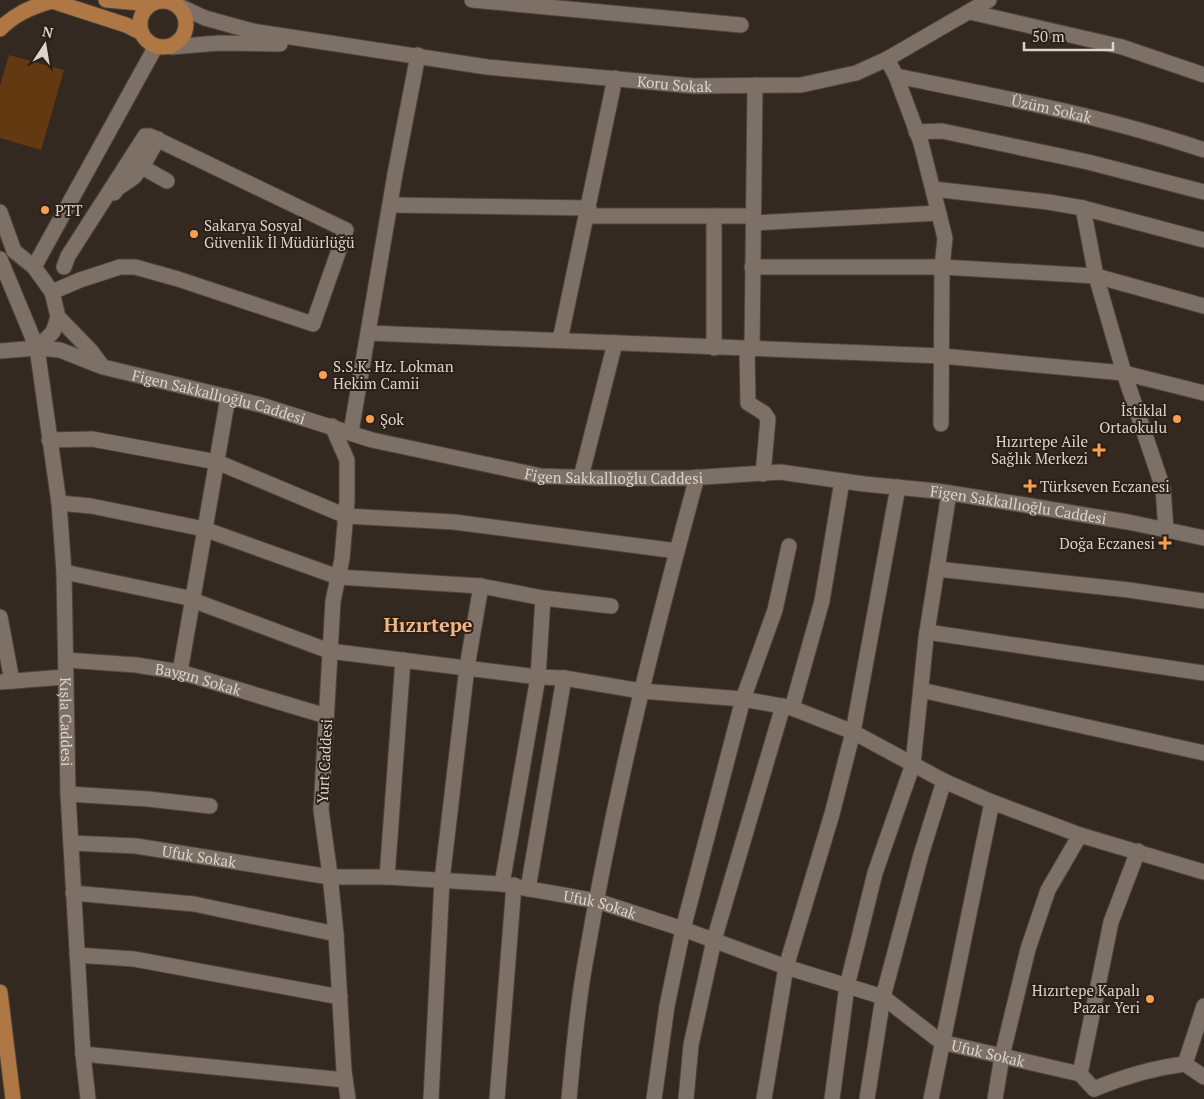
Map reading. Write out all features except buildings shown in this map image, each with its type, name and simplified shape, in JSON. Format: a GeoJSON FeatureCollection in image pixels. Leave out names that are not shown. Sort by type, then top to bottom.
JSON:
{"type":"FeatureCollection","features":[{"type":"Feature","properties":{"kind":"main road"},"geometry":{"type":"LineString","coordinates":[[0,29],[10,19],[50,0],[126,25],[142,33],[149,42],[163,46],[178,43],[186,30],[185,15],[175,4],[160,1],[152,4],[106,0]]}},
{"type":"Feature","properties":{"kind":"main road"},"geometry":{"type":"LineString","coordinates":[[142,33],[140,22],[142,15],[152,4]]}},
{"type":"Feature","properties":{"kind":"main road"},"geometry":{"type":"LineString","coordinates":[[0,992],[13,1099]]}},
{"type":"Feature","properties":{"kind":"street"},"geometry":{"type":"LineString","coordinates":[[472,0],[741,25]]}},
{"type":"Feature","properties":{"kind":"street","name":"Koru Sokak"},"geometry":{"type":"LineString","coordinates":[[342,45],[418,55],[487,67],[694,86],[801,85],[856,73],[888,59],[989,0]]}},
{"type":"Feature","properties":{"kind":"street"},"geometry":{"type":"LineString","coordinates":[[175,4],[205,18],[252,31],[342,45]]}},
{"type":"Feature","properties":{"kind":"street"},"geometry":{"type":"LineString","coordinates":[[970,12],[1122,47],[1204,75]]}},
{"type":"Feature","properties":{"kind":"street"},"geometry":{"type":"LineString","coordinates":[[34,267],[163,46],[219,42],[342,45]]}},
{"type":"Feature","properties":{"kind":"street"},"geometry":{"type":"LineString","coordinates":[[350,432],[418,55]]}},
{"type":"Feature","properties":{"kind":"street"},"geometry":{"type":"LineString","coordinates":[[888,59],[916,132],[945,238],[942,267],[941,424]]}},
{"type":"Feature","properties":{"kind":"street","name":"Üzüm Sokak"},"geometry":{"type":"LineString","coordinates":[[896,76],[1048,107],[1165,137],[1204,150]]}},
{"type":"Feature","properties":{"kind":"street"},"geometry":{"type":"LineString","coordinates":[[560,340],[615,78]]}},
{"type":"Feature","properties":{"kind":"street"},"geometry":{"type":"LineString","coordinates":[[755,85],[748,403],[764,413],[768,419],[763,474]]}},
{"type":"Feature","properties":{"kind":"street"},"geometry":{"type":"LineString","coordinates":[[916,132],[942,131],[1088,162],[1204,192]]}},
{"type":"Feature","properties":{"kind":"street"},"geometry":{"type":"LineString","coordinates":[[50,289],[120,267],[135,267],[178,279],[313,324],[346,230],[152,138]]}},
{"type":"Feature","properties":{"kind":"street"},"geometry":{"type":"LineString","coordinates":[[50,289],[64,268],[82,249],[118,188],[134,177],[142,167],[152,138]]}},
{"type":"Feature","properties":{"kind":"street"},"geometry":{"type":"LineString","coordinates":[[64,268],[68,256],[152,138]]}},
{"type":"Feature","properties":{"kind":"street"},"geometry":{"type":"LineString","coordinates":[[142,167],[167,181]]}},
{"type":"Feature","properties":{"kind":"street"},"geometry":{"type":"LineString","coordinates":[[933,189],[1048,202],[1083,208],[1204,240]]}},
{"type":"Feature","properties":{"kind":"street"},"geometry":{"type":"LineString","coordinates":[[390,205],[714,216],[752,220],[939,213]]}},
{"type":"Feature","properties":{"kind":"street"},"geometry":{"type":"LineString","coordinates":[[1083,208],[1096,276],[1124,372],[1163,488],[1166,530]]}},
{"type":"Feature","properties":{"kind":"street"},"geometry":{"type":"LineString","coordinates":[[0,212],[14,251],[34,267],[50,289],[58,317],[91,351],[103,367]]}},
{"type":"Feature","properties":{"kind":"street"},"geometry":{"type":"LineString","coordinates":[[714,216],[714,348]]}},
{"type":"Feature","properties":{"kind":"street","name":"Kışla Caddesi"},"geometry":{"type":"LineString","coordinates":[[0,259],[37,348],[59,503],[64,572],[68,794],[83,1054],[88,1099]]}},
{"type":"Feature","properties":{"kind":"street"},"geometry":{"type":"LineString","coordinates":[[10,286],[13,274],[20,267],[34,267]]}},
{"type":"Feature","properties":{"kind":"street"},"geometry":{"type":"LineString","coordinates":[[752,267],[942,267],[1096,276],[1204,306]]}},
{"type":"Feature","properties":{"kind":"street"},"geometry":{"type":"LineString","coordinates":[[37,348],[53,332],[58,317]]}},
{"type":"Feature","properties":{"kind":"street"},"geometry":{"type":"LineString","coordinates":[[368,332],[714,348],[942,356],[1124,372],[1204,393]]}},
{"type":"Feature","properties":{"kind":"street"},"geometry":{"type":"LineString","coordinates":[[581,477],[615,343]]}},
{"type":"Feature","properties":{"kind":"street","name":"Figen Sakkallıoğlu Caddesi"},"geometry":{"type":"LineString","coordinates":[[0,351],[37,348],[60,350],[103,367],[261,405],[372,440],[541,476],[697,477],[780,472],[949,493],[1128,522],[1204,538]]}},
{"type":"Feature","properties":{"kind":"street"},"geometry":{"type":"LineString","coordinates":[[180,672],[228,397]]}},
{"type":"Feature","properties":{"kind":"street","name":"Yurt Caddesi"},"geometry":{"type":"LineString","coordinates":[[332,426],[347,460],[347,501],[342,559],[332,601],[321,810],[336,934],[345,1080],[348,1099]]}},
{"type":"Feature","properties":{"kind":"street"},"geometry":{"type":"LineString","coordinates":[[49,440],[92,439],[217,462],[346,516],[454,522],[677,551]]}},
{"type":"Feature","properties":{"kind":"street"},"geometry":{"type":"LineString","coordinates":[[569,1099],[584,965],[620,782],[641,690],[697,477]]}},
{"type":"Feature","properties":{"kind":"street"},"geometry":{"type":"LineString","coordinates":[[686,1099],[691,1046],[714,940],[822,601],[842,481]]}},
{"type":"Feature","properties":{"kind":"street"},"geometry":{"type":"LineString","coordinates":[[764,1099],[786,966],[832,814],[853,732],[898,487]]}},
{"type":"Feature","properties":{"kind":"street"},"geometry":{"type":"LineString","coordinates":[[832,1099],[847,986],[875,873],[913,764],[928,632],[949,493]]}},
{"type":"Feature","properties":{"kind":"street"},"geometry":{"type":"LineString","coordinates":[[59,503],[92,506],[204,529],[338,577],[481,586],[544,598],[611,606]]}},
{"type":"Feature","properties":{"kind":"street"},"geometry":{"type":"LineString","coordinates":[[654,1099],[667,1006],[683,929],[743,699],[775,610],[790,546]]}},
{"type":"Feature","properties":{"kind":"street"},"geometry":{"type":"LineString","coordinates":[[937,569],[1129,590],[1204,601]]}},
{"type":"Feature","properties":{"kind":"street"},"geometry":{"type":"LineString","coordinates":[[64,572],[192,599],[329,651],[538,677],[564,678],[641,690],[743,699],[788,707],[853,732],[944,781],[992,802],[1080,835],[1204,872]]}},
{"type":"Feature","properties":{"kind":"street"},"geometry":{"type":"LineString","coordinates":[[431,1099],[442,880],[468,667],[481,586]]}},
{"type":"Feature","properties":{"kind":"street"},"geometry":{"type":"LineString","coordinates":[[497,1099],[515,886],[538,677],[544,598]]}},
{"type":"Feature","properties":{"kind":"street"},"geometry":{"type":"LineString","coordinates":[[0,617],[6,681],[65,678]]}},
{"type":"Feature","properties":{"kind":"street"},"geometry":{"type":"LineString","coordinates":[[928,632],[1204,673]]}},
{"type":"Feature","properties":{"kind":"street","name":"Baygın Sokak"},"geometry":{"type":"LineString","coordinates":[[66,660],[136,665],[180,672],[326,716]]}},
{"type":"Feature","properties":{"kind":"street"},"geometry":{"type":"LineString","coordinates":[[387,877],[403,660]]}},
{"type":"Feature","properties":{"kind":"street"},"geometry":{"type":"LineString","coordinates":[[515,886],[564,678]]}},
{"type":"Feature","properties":{"kind":"street"},"geometry":{"type":"LineString","coordinates":[[921,690],[1204,753]]}},
{"type":"Feature","properties":{"kind":"street"},"geometry":{"type":"LineString","coordinates":[[867,1099],[883,997],[921,855],[944,781]]}},
{"type":"Feature","properties":{"kind":"street"},"geometry":{"type":"LineString","coordinates":[[68,794],[148,799],[210,806]]}},
{"type":"Feature","properties":{"kind":"street"},"geometry":{"type":"LineString","coordinates":[[931,1099],[941,1042],[992,802]]}},
{"type":"Feature","properties":{"kind":"street"},"geometry":{"type":"LineString","coordinates":[[995,1099],[1002,1056],[1028,949],[1048,890],[1080,835]]}},
{"type":"Feature","properties":{"kind":"street","name":"Ufuk Sokak"},"geometry":{"type":"LineString","coordinates":[[71,843],[136,846],[330,876],[387,877],[515,886],[597,901],[883,997],[941,1042],[1080,1074]]}},
{"type":"Feature","properties":{"kind":"street"},"geometry":{"type":"LineString","coordinates":[[1138,851],[1111,922],[1080,1074],[1092,1094],[1122,1077],[1154,1068],[1185,1064],[1204,1077]]}},
{"type":"Feature","properties":{"kind":"street"},"geometry":{"type":"LineString","coordinates":[[73,893],[194,904],[336,934]]}},
{"type":"Feature","properties":{"kind":"street"},"geometry":{"type":"LineString","coordinates":[[77,955],[134,960],[340,998]]}},
{"type":"Feature","properties":{"kind":"street"},"geometry":{"type":"LineString","coordinates":[[1185,1064],[1199,1035],[1204,1006]]}},
{"type":"Feature","properties":{"kind":"street"},"geometry":{"type":"LineString","coordinates":[[83,1054],[345,1080]]}},
{"type":"Feature","properties":{"kind":"shaded area"},"geometry":{"type":"Polygon","coordinates":[[[9,55],[64,70],[41,150],[0,138],[0,86],[9,55]]]}},
{"type":"Feature","properties":{"kind":"place","name":"PTT"},"geometry":{"type":"Point","coordinates":[45,210]}},
{"type":"Feature","properties":{"kind":"place","name":"Sakarya Sosyal Güvenlik İl Müdürlüğü"},"geometry":{"type":"Point","coordinates":[194,234]}},
{"type":"Feature","properties":{"kind":"place","name":"S.S.K. Hz. Lokman Hekim Camii"},"geometry":{"type":"Point","coordinates":[323,375]}},
{"type":"Feature","properties":{"kind":"place","name":"Şok"},"geometry":{"type":"Point","coordinates":[370,419]}},
{"type":"Feature","properties":{"kind":"place","name":"İstiklal Ortaokulu"},"geometry":{"type":"Point","coordinates":[1177,419]}},
{"type":"Feature","properties":{"kind":"place","name":"Hızırtepe Aile Sağlık Merkezi"},"geometry":{"type":"Point","coordinates":[1099,450]}},
{"type":"Feature","properties":{"kind":"place","name":"Türkseven Eczanesi"},"geometry":{"type":"Point","coordinates":[1030,486]}},
{"type":"Feature","properties":{"kind":"place","name":"Doğa Eczanesi"},"geometry":{"type":"Point","coordinates":[1165,543]}},
{"type":"Feature","properties":{"kind":"place","name":"Hızırtepe Kapalı Pazar Yeri"},"geometry":{"type":"Point","coordinates":[1150,999]}},
{"type":"Feature","properties":{"kind":"district","name":"Hızırtepe"},"geometry":{"type":"Point","coordinates":[428,624]}}]}
